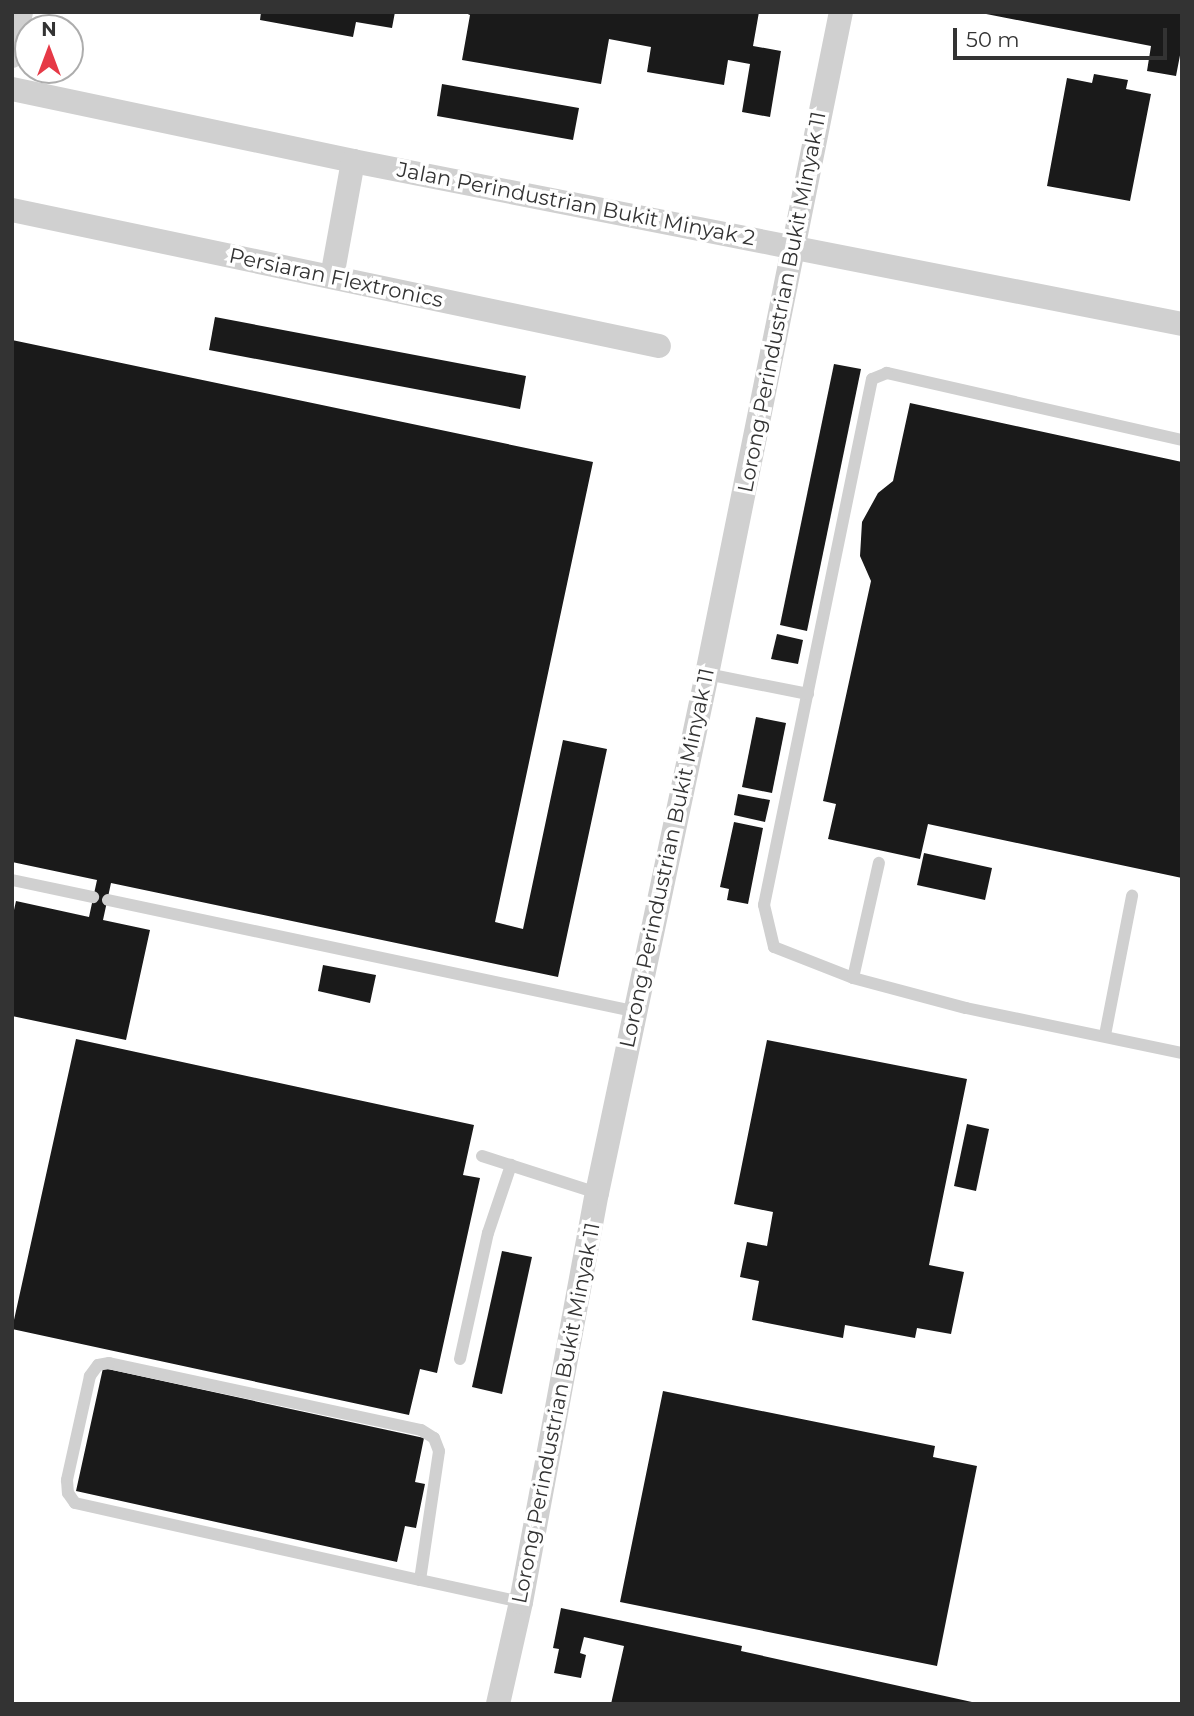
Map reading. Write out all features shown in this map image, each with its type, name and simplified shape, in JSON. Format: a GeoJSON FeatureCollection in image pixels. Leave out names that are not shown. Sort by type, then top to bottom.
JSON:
{"type":"FeatureCollection","features":[{"type":"Feature","properties":{"kind":"street"},"geometry":{"type":"LineString","coordinates":[[12,56],[21,12]]}},
{"type":"Feature","properties":{"kind":"street","name":"Lorong Perindustrian Bukit Minyak 11"},"geometry":{"type":"LineString","coordinates":[[498,1704],[521,1602],[597,1193],[708,674],[841,12]]}},
{"type":"Feature","properties":{"kind":"street","name":"Jalan Perindustrian Bukit Minyak 2"},"geometry":{"type":"LineString","coordinates":[[12,89],[353,161],[1182,324]]}},
{"type":"Feature","properties":{"kind":"street"},"geometry":{"type":"LineString","coordinates":[[332,277],[353,161]]}},
{"type":"Feature","properties":{"kind":"street","name":"Persiaran Flextronics"},"geometry":{"type":"LineString","coordinates":[[12,210],[659,346]]}},
{"type":"Feature","properties":{"kind":"lane"},"geometry":{"type":"LineString","coordinates":[[1182,440],[887,373],[872,379],[764,905],[774,947],[853,978],[966,1008],[1182,1052]]}},
{"type":"Feature","properties":{"kind":"lane"},"geometry":{"type":"LineString","coordinates":[[708,674],[808,694]]}},
{"type":"Feature","properties":{"kind":"lane"},"geometry":{"type":"LineString","coordinates":[[853,978],[879,863]]}},
{"type":"Feature","properties":{"kind":"lane"},"geometry":{"type":"LineString","coordinates":[[12,880],[93,897]]}},
{"type":"Feature","properties":{"kind":"lane"},"geometry":{"type":"LineString","coordinates":[[1105,1035],[1132,896]]}},
{"type":"Feature","properties":{"kind":"lane"},"geometry":{"type":"LineString","coordinates":[[108,900],[634,1011]]}},
{"type":"Feature","properties":{"kind":"lane"},"geometry":{"type":"LineString","coordinates":[[482,1156],[597,1193]]}},
{"type":"Feature","properties":{"kind":"lane"},"geometry":{"type":"LineString","coordinates":[[460,1359],[488,1233],[511,1165]]}},
{"type":"Feature","properties":{"kind":"lane"},"geometry":{"type":"LineString","coordinates":[[420,1580],[439,1451],[434,1438],[421,1430],[108,1363],[98,1365],[90,1376],[67,1480],[68,1493],[75,1503],[420,1580],[521,1602]]}},
{"type":"Feature","properties":{"kind":"building"},"geometry":{"type":"Polygon","coordinates":[[[261,12],[395,12],[392,28],[356,22],[353,37],[260,20],[261,12]]]}},
{"type":"Feature","properties":{"kind":"building"},"geometry":{"type":"Polygon","coordinates":[[[463,12],[759,12],[753,46],[781,51],[770,117],[742,112],[750,64],[728,60],[724,85],[647,72],[651,47],[609,39],[601,84],[462,60],[470,15],[463,12]]]}},
{"type":"Feature","properties":{"kind":"building"},"geometry":{"type":"Polygon","coordinates":[[[976,12],[1182,12],[1182,45],[1176,76],[1147,71],[1151,46],[976,12]]]}},
{"type":"Feature","properties":{"kind":"building"},"geometry":{"type":"Polygon","coordinates":[[[1094,74],[1128,80],[1126,89],[1151,94],[1130,201],[1047,186],[1067,78],[1092,83],[1094,74]]]}},
{"type":"Feature","properties":{"kind":"building"},"geometry":{"type":"Polygon","coordinates":[[[442,84],[579,108],[573,140],[437,116],[442,84]]]}},
{"type":"Feature","properties":{"kind":"building"},"geometry":{"type":"Polygon","coordinates":[[[215,317],[526,376],[520,409],[209,350],[215,317]]]}},
{"type":"Feature","properties":{"kind":"building"},"geometry":{"type":"Polygon","coordinates":[[[12,340],[593,462],[495,922],[523,929],[563,740],[607,749],[558,977],[111,883],[103,920],[150,930],[126,1040],[12,1016],[12,919],[16,901],[89,917],[97,880],[12,862],[12,340]]]}},
{"type":"Feature","properties":{"kind":"building"},"geometry":{"type":"Polygon","coordinates":[[[834,364],[861,369],[807,631],[780,625],[834,364]]]}},
{"type":"Feature","properties":{"kind":"building"},"geometry":{"type":"Polygon","coordinates":[[[910,403],[1182,462],[1182,878],[928,824],[920,859],[828,839],[836,804],[823,801],[871,581],[860,556],[862,522],[878,493],[893,481],[910,403]]]}},
{"type":"Feature","properties":{"kind":"building"},"geometry":{"type":"Polygon","coordinates":[[[777,634],[803,640],[798,664],[771,659],[777,634]]]}},
{"type":"Feature","properties":{"kind":"building"},"geometry":{"type":"Polygon","coordinates":[[[756,717],[786,723],[772,793],[742,787],[756,717]]]}},
{"type":"Feature","properties":{"kind":"building"},"geometry":{"type":"Polygon","coordinates":[[[738,794],[770,800],[765,822],[734,815],[738,794]]]}},
{"type":"Feature","properties":{"kind":"building"},"geometry":{"type":"Polygon","coordinates":[[[734,822],[763,828],[748,904],[727,900],[729,889],[720,887],[734,822]]]}},
{"type":"Feature","properties":{"kind":"building"},"geometry":{"type":"Polygon","coordinates":[[[924,853],[992,868],[985,900],[917,885],[924,853]]]}},
{"type":"Feature","properties":{"kind":"building"},"geometry":{"type":"Polygon","coordinates":[[[323,965],[376,975],[370,1003],[318,991],[323,965]]]}},
{"type":"Feature","properties":{"kind":"building"},"geometry":{"type":"Polygon","coordinates":[[[76,1039],[474,1125],[463,1175],[480,1178],[437,1373],[420,1369],[409,1415],[12,1329],[76,1039]]]}},
{"type":"Feature","properties":{"kind":"building"},"geometry":{"type":"Polygon","coordinates":[[[767,1040],[967,1079],[929,1265],[964,1272],[951,1334],[917,1328],[915,1338],[845,1325],[843,1338],[752,1320],[759,1281],[740,1277],[747,1242],[767,1246],[773,1212],[734,1204],[767,1040]]]}},
{"type":"Feature","properties":{"kind":"building"},"geometry":{"type":"Polygon","coordinates":[[[967,1124],[989,1129],[976,1191],[954,1186],[967,1124]]]}},
{"type":"Feature","properties":{"kind":"building"},"geometry":{"type":"Polygon","coordinates":[[[502,1251],[532,1257],[502,1394],[472,1387],[502,1251]]]}},
{"type":"Feature","properties":{"kind":"building"},"geometry":{"type":"Polygon","coordinates":[[[103,1368],[424,1438],[415,1482],[425,1484],[416,1528],[405,1526],[397,1562],[76,1491],[103,1368]]]}},
{"type":"Feature","properties":{"kind":"building"},"geometry":{"type":"Polygon","coordinates":[[[663,1391],[935,1446],[933,1457],[977,1466],[937,1666],[620,1602],[663,1391]]]}},
{"type":"Feature","properties":{"kind":"building"},"geometry":{"type":"Polygon","coordinates":[[[561,1608],[742,1646],[741,1651],[981,1704],[611,1704],[624,1646],[584,1637],[580,1653],[586,1655],[581,1678],[554,1673],[559,1649],[553,1648],[561,1608]]]}}]}
